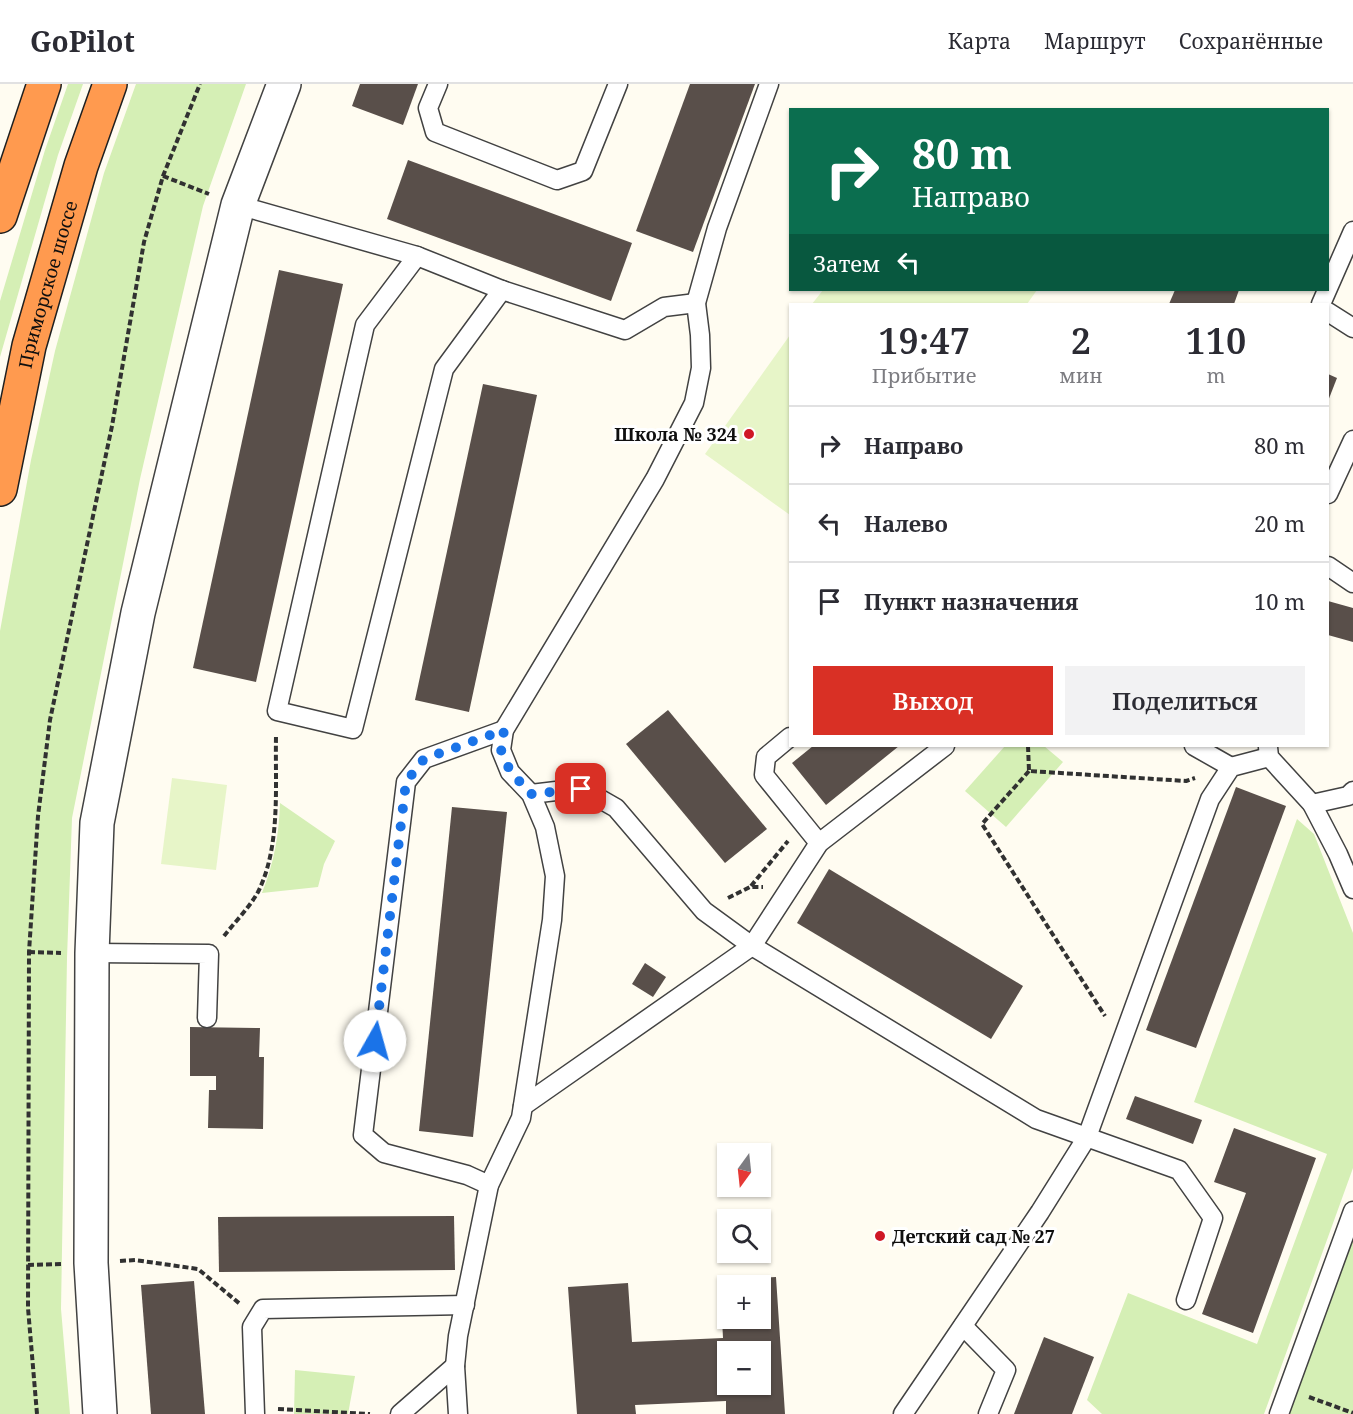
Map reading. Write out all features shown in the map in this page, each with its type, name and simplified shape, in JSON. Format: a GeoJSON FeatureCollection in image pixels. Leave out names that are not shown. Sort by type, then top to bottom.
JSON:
{"type":"FeatureCollection","features":[{"type":"Feature","properties":{"kind":"highway"},"geometry":{"type":"LineString","coordinates":[[0,216],[10,151],[44,84]]}},
{"type":"Feature","properties":{"kind":"highway","name":"Приморское шоссе"},"geometry":{"type":"LineString","coordinates":[[0,489],[29,346],[81,166],[110,84]]}},
{"type":"Feature","properties":{"kind":"street"},"geometry":{"type":"LineString","coordinates":[[100,1414],[90,1263],[92,953],[97,823],[138,613],[238,205],[284,84]]}},
{"type":"Feature","properties":{"kind":"lane"},"geometry":{"type":"LineString","coordinates":[[438,84],[428,108],[435,132],[557,180],[583,171],[618,84]]}},
{"type":"Feature","properties":{"kind":"lane"},"geometry":{"type":"LineString","coordinates":[[458,1414],[455,1366],[465,1305],[489,1185],[521,1118],[552,920],[555,876],[545,827],[531,794],[510,771],[501,750],[504,730],[655,479],[694,403],[701,368],[696,303],[717,228],[769,84]]}},
{"type":"Feature","properties":{"kind":"lane"},"geometry":{"type":"LineString","coordinates":[[238,205],[417,256],[502,290],[626,330],[664,307],[696,303]]}},
{"type":"Feature","properties":{"kind":"lane"},"geometry":{"type":"LineString","coordinates":[[1329,288],[1353,231]]}},
{"type":"Feature","properties":{"kind":"lane"},"geometry":{"type":"LineString","coordinates":[[417,256],[364,325],[277,711],[352,729],[444,369],[502,290]]}},
{"type":"Feature","properties":{"kind":"lane"},"geometry":{"type":"LineString","coordinates":[[1329,313],[1353,328]]}},
{"type":"Feature","properties":{"kind":"lane"},"geometry":{"type":"LineString","coordinates":[[1329,492],[1353,440]]}},
{"type":"Feature","properties":{"kind":"lane"},"geometry":{"type":"LineString","coordinates":[[1329,567],[1353,583]]}},
{"type":"Feature","properties":{"kind":"lane"},"geometry":{"type":"LineString","coordinates":[[489,1185],[467,1175],[384,1153],[363,1135],[406,782],[424,759],[504,730]]}},
{"type":"Feature","properties":{"kind":"lane"},"geometry":{"type":"LineString","coordinates":[[789,738],[766,757],[764,775],[819,843]]}},
{"type":"Feature","properties":{"kind":"lane"},"geometry":{"type":"LineString","coordinates":[[522,1106],[752,946],[819,843],[944,747]]}},
{"type":"Feature","properties":{"kind":"lane"},"geometry":{"type":"LineString","coordinates":[[1196,747],[1230,767]]}},
{"type":"Feature","properties":{"kind":"lane"},"geometry":{"type":"LineString","coordinates":[[903,1414],[1041,1212],[1087,1137],[1210,799],[1230,767],[1269,751],[1312,804],[1353,889]]}},
{"type":"Feature","properties":{"kind":"lane"},"geometry":{"type":"LineString","coordinates":[[531,794],[581,789],[616,808],[704,911],[752,946],[1036,1119],[1179,1170],[1213,1218],[1186,1300]]}},
{"type":"Feature","properties":{"kind":"lane"},"geometry":{"type":"LineString","coordinates":[[1312,804],[1347,796],[1353,791]]}},
{"type":"Feature","properties":{"kind":"lane"},"geometry":{"type":"LineString","coordinates":[[92,953],[209,954],[207,1018]]}},
{"type":"Feature","properties":{"kind":"lane"},"geometry":{"type":"LineString","coordinates":[[1280,1414],[1353,1210]]}},
{"type":"Feature","properties":{"kind":"lane"},"geometry":{"type":"LineString","coordinates":[[255,1411],[252,1327],[263,1309],[465,1305]]}},
{"type":"Feature","properties":{"kind":"lane"},"geometry":{"type":"LineString","coordinates":[[963,1326],[1006,1370],[988,1414]]}},
{"type":"Feature","properties":{"kind":"lane"},"geometry":{"type":"LineString","coordinates":[[400,1414],[455,1366]]}},
{"type":"Feature","properties":{"kind":"path"},"geometry":{"type":"LineString","coordinates":[[37,1414],[28,1308],[28,1265],[29,952],[38,816],[50,720],[112,426],[144,242],[163,176],[200,84]]}},
{"type":"Feature","properties":{"kind":"path"},"geometry":{"type":"LineString","coordinates":[[163,176],[238,205]]}},
{"type":"Feature","properties":{"kind":"path"},"geometry":{"type":"LineString","coordinates":[[209,954],[243,913],[257,892],[266,872],[274,829],[277,711]]}},
{"type":"Feature","properties":{"kind":"path"},"geometry":{"type":"LineString","coordinates":[[1028,747],[1029,771],[982,824],[1122,1042]]}},
{"type":"Feature","properties":{"kind":"path"},"geometry":{"type":"LineString","coordinates":[[1029,771],[1186,780],[1230,767]]}},
{"type":"Feature","properties":{"kind":"path"},"geometry":{"type":"LineString","coordinates":[[704,911],[750,887],[803,823]]}},
{"type":"Feature","properties":{"kind":"path"},"geometry":{"type":"LineString","coordinates":[[750,887],[790,886]]}},
{"type":"Feature","properties":{"kind":"path"},"geometry":{"type":"LineString","coordinates":[[28,1265],[135,1260],[198,1269],[257,1318]]}},
{"type":"Feature","properties":{"kind":"path"},"geometry":{"type":"LineString","coordinates":[[1288,1389],[1353,1413]]}},
{"type":"Feature","properties":{"kind":"path"},"geometry":{"type":"LineString","coordinates":[[255,1411],[370,1414]]}},
{"type":"Feature","properties":{"kind":"green space"},"geometry":{"type":"Polygon","coordinates":[[[68,84],[83,84],[58,155],[0,357],[0,301],[45,150],[68,84]]]}},
{"type":"Feature","properties":{"kind":"green space"},"geometry":{"type":"Polygon","coordinates":[[[136,84],[246,84],[203,206],[140,479],[72,818],[67,958],[61,1309],[70,1414],[0,1414],[0,631],[31,460],[55,351],[104,173],[136,84]]]}},
{"type":"Feature","properties":{"kind":"green space"},"geometry":{"type":"Polygon","coordinates":[[[822,291],[1036,291],[1028,303],[813,303],[822,291]]]}},
{"type":"Feature","properties":{"kind":"green space"},"geometry":{"type":"Polygon","coordinates":[[[789,336],[789,514],[705,454],[789,336]]]}},
{"type":"Feature","properties":{"kind":"green space"},"geometry":{"type":"Polygon","coordinates":[[[1004,747],[1045,747],[1063,762],[1006,827],[965,791],[1004,747]]]}},
{"type":"Feature","properties":{"kind":"green space"},"geometry":{"type":"Polygon","coordinates":[[[172,778],[227,785],[216,870],[161,864],[172,778]]]}},
{"type":"Feature","properties":{"kind":"green space"},"geometry":{"type":"Polygon","coordinates":[[[280,803],[335,841],[324,864],[318,887],[262,893],[275,849],[280,803]]]}},
{"type":"Feature","properties":{"kind":"green space"},"geometry":{"type":"Polygon","coordinates":[[[1297,819],[1314,834],[1353,933],[1353,1168],[1264,1414],[1102,1414],[1087,1400],[1128,1293],[1257,1344],[1327,1154],[1194,1102],[1297,819]]]}},
{"type":"Feature","properties":{"kind":"green space"},"geometry":{"type":"Polygon","coordinates":[[[1353,1233],[1353,1414],[1287,1414],[1353,1233]]]}},
{"type":"Feature","properties":{"kind":"green space"},"geometry":{"type":"Polygon","coordinates":[[[295,1370],[355,1376],[348,1414],[294,1414],[295,1370]]]}},
{"type":"Feature","properties":{"kind":"building"},"geometry":{"type":"Polygon","coordinates":[[[360,84],[418,84],[403,125],[352,106],[360,84]]]}},
{"type":"Feature","properties":{"kind":"building"},"geometry":{"type":"Polygon","coordinates":[[[690,84],[755,84],[693,252],[636,231],[690,84]]]}},
{"type":"Feature","properties":{"kind":"building"},"geometry":{"type":"Polygon","coordinates":[[[408,160],[632,243],[611,301],[387,219],[408,160]]]}},
{"type":"Feature","properties":{"kind":"building"},"geometry":{"type":"Polygon","coordinates":[[[279,270],[343,284],[256,682],[193,668],[279,270]]]}},
{"type":"Feature","properties":{"kind":"building"},"geometry":{"type":"Polygon","coordinates":[[[1175,291],[1239,291],[1234,303],[1169,303],[1175,291]]]}},
{"type":"Feature","properties":{"kind":"building"},"geometry":{"type":"Polygon","coordinates":[[[1329,374],[1337,378],[1329,398],[1329,374]]]}},
{"type":"Feature","properties":{"kind":"building"},"geometry":{"type":"Polygon","coordinates":[[[483,384],[537,395],[469,712],[415,700],[483,384]]]}},
{"type":"Feature","properties":{"kind":"building"},"geometry":{"type":"Polygon","coordinates":[[[1329,601],[1353,608],[1353,642],[1329,635],[1329,601]]]}},
{"type":"Feature","properties":{"kind":"building"},"geometry":{"type":"Polygon","coordinates":[[[668,710],[767,829],[725,863],[626,744],[668,710]]]}},
{"type":"Feature","properties":{"kind":"building"},"geometry":{"type":"Polygon","coordinates":[[[812,747],[898,747],[826,805],[792,763],[812,747]]]}},
{"type":"Feature","properties":{"kind":"building"},"geometry":{"type":"Polygon","coordinates":[[[1236,787],[1286,806],[1196,1048],[1146,1030],[1236,787]]]}},
{"type":"Feature","properties":{"kind":"building"},"geometry":{"type":"Polygon","coordinates":[[[452,807],[507,812],[473,1137],[419,1131],[452,807]]]}},
{"type":"Feature","properties":{"kind":"building"},"geometry":{"type":"Polygon","coordinates":[[[829,869],[1023,986],[991,1039],[797,923],[829,869]]]}},
{"type":"Feature","properties":{"kind":"building"},"geometry":{"type":"Polygon","coordinates":[[[645,963],[666,977],[653,997],[632,984],[645,963]]]}},
{"type":"Feature","properties":{"kind":"building"},"geometry":{"type":"Polygon","coordinates":[[[190,1027],[260,1028],[259,1057],[264,1057],[263,1129],[208,1128],[209,1090],[216,1090],[216,1076],[190,1076],[190,1027]]]}},
{"type":"Feature","properties":{"kind":"building"},"geometry":{"type":"Polygon","coordinates":[[[1135,1096],[1202,1120],[1193,1144],[1126,1119],[1135,1096]]]}},
{"type":"Feature","properties":{"kind":"building"},"geometry":{"type":"Polygon","coordinates":[[[1234,1128],[1316,1158],[1253,1333],[1202,1314],[1246,1193],[1214,1182],[1234,1128]]]}},
{"type":"Feature","properties":{"kind":"building"},"geometry":{"type":"Polygon","coordinates":[[[454,1216],[455,1270],[219,1272],[218,1217],[454,1216]]]}},
{"type":"Feature","properties":{"kind":"building"},"geometry":{"type":"Polygon","coordinates":[[[771,1277],[776,1277],[785,1414],[726,1414],[726,1401],[635,1405],[636,1414],[577,1414],[568,1287],[628,1283],[632,1342],[723,1338],[723,1329],[771,1329],[771,1277]]]}},
{"type":"Feature","properties":{"kind":"building"},"geometry":{"type":"Polygon","coordinates":[[[194,1281],[205,1414],[151,1414],[141,1285],[194,1281]]]}},
{"type":"Feature","properties":{"kind":"building"},"geometry":{"type":"Polygon","coordinates":[[[1044,1337],[1094,1357],[1072,1414],[1014,1414],[1044,1337]]]}},
{"type":"Feature","properties":{"kind":"place","name":"Школа № 324"},"geometry":{"type":"Point","coordinates":[749,434]}},
{"type":"Feature","properties":{"kind":"place","name":"Детский сад № 27"},"geometry":{"type":"Point","coordinates":[880,1236]}},
{"type":"Feature","properties":{"kind":"route"},"geometry":{"type":"LineString","coordinates":[[375,1041],[406,782],[424,759],[504,730],[501,750],[510,771],[531,794],[581,789]]}}]}
